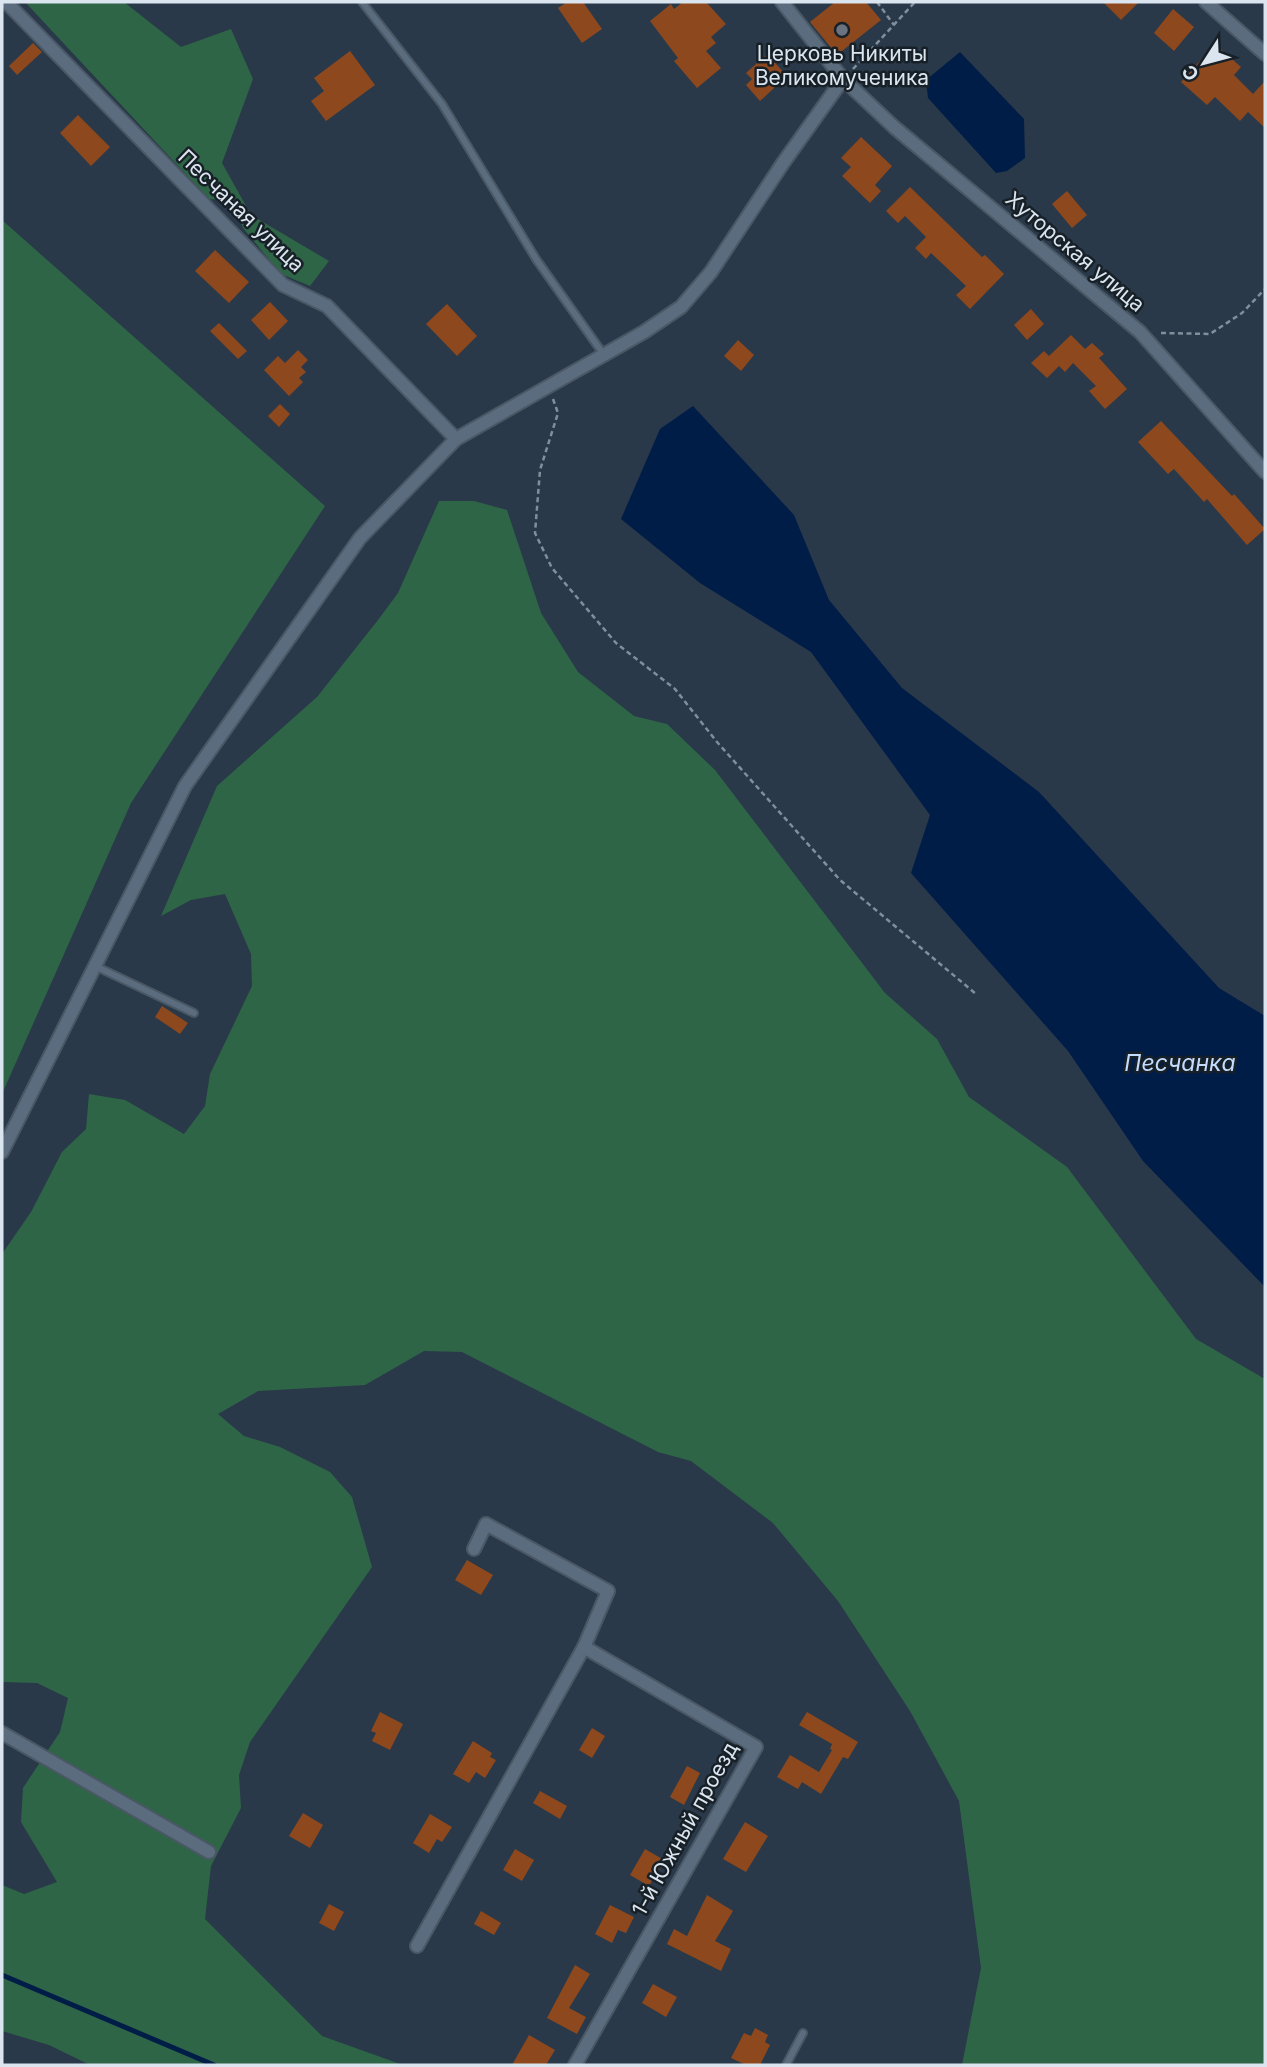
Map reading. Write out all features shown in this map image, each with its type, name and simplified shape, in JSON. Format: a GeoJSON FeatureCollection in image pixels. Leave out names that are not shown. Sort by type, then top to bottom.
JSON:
{"type":"FeatureCollection","features":[{"type":"Feature","properties":{"kind":"street","name":"Песчаная улица"},"geometry":{"type":"LineString","coordinates":[[5,2],[283,285],[327,306],[456,439]]}},
{"type":"Feature","properties":{"kind":"street","name":"Хуторская улица"},"geometry":{"type":"LineString","coordinates":[[782,2],[843,79],[894,127],[1140,332],[1265,472]]}},
{"type":"Feature","properties":{"kind":"street"},"geometry":{"type":"LineString","coordinates":[[1206,2],[1265,54]]}},
{"type":"Feature","properties":{"kind":"street"},"geometry":{"type":"LineString","coordinates":[[2,1152],[185,786],[360,538],[456,439],[644,332],[681,307],[711,272],[783,163],[843,79]]}},
{"type":"Feature","properties":{"kind":"street"},"geometry":{"type":"LineString","coordinates":[[417,1946],[584,1647],[608,1591],[486,1524],[474,1549]]}},
{"type":"Feature","properties":{"kind":"street","name":"1-й Южный проезд"},"geometry":{"type":"LineString","coordinates":[[575,2065],[756,1747],[584,1647]]}},
{"type":"Feature","properties":{"kind":"street"},"geometry":{"type":"LineString","coordinates":[[2,1733],[209,1852]]}},
{"type":"Feature","properties":{"kind":"lane"},"geometry":{"type":"LineString","coordinates":[[362,2],[442,104],[536,259],[604,355]]}},
{"type":"Feature","properties":{"kind":"lane"},"geometry":{"type":"LineString","coordinates":[[95,966],[194,1013]]}},
{"type":"Feature","properties":{"kind":"lane"},"geometry":{"type":"LineString","coordinates":[[786,2065],[803,2033]]}},
{"type":"Feature","properties":{"kind":"path"},"geometry":{"type":"LineString","coordinates":[[877,2],[894,25]]}},
{"type":"Feature","properties":{"kind":"path"},"geometry":{"type":"LineString","coordinates":[[843,79],[915,2]]}},
{"type":"Feature","properties":{"kind":"path"},"geometry":{"type":"LineString","coordinates":[[1140,332],[1210,334],[1242,313],[1265,289]]}},
{"type":"Feature","properties":{"kind":"path"},"geometry":{"type":"LineString","coordinates":[[548,386],[558,414],[540,470],[535,533],[552,568],[616,643],[674,689],[717,742],[840,880],[976,994]]}},
{"type":"Feature","properties":{"kind":"green space"},"geometry":{"type":"Polygon","coordinates":[[[25,2],[124,2],[181,47],[231,29],[253,79],[222,163],[251,215],[329,261],[310,286],[281,274],[243,228],[233,201],[209,199],[25,2]]]}},
{"type":"Feature","properties":{"kind":"green space"},"geometry":{"type":"Polygon","coordinates":[[[2,220],[325,506],[131,803],[2,1094],[2,220]]]}},
{"type":"Feature","properties":{"kind":"green space"},"geometry":{"type":"Polygon","coordinates":[[[439,501],[474,501],[507,510],[541,613],[578,672],[634,716],[667,724],[715,770],[885,993],[937,1039],[969,1097],[1067,1167],[1196,1339],[1265,1379],[1265,2065],[962,2065],[981,1968],[959,1801],[910,1711],[838,1601],[773,1523],[691,1461],[658,1452],[462,1352],[424,1351],[365,1385],[258,1391],[218,1414],[244,1436],[280,1447],[330,1472],[352,1497],[372,1567],[250,1742],[239,1775],[241,1808],[211,1866],[205,1919],[322,2036],[403,2065],[90,2065],[49,2045],[2,2031],[2,1885],[24,1894],[57,1882],[21,1822],[23,1788],[60,1732],[68,1698],[37,1683],[2,1682],[2,1254],[31,1212],[62,1152],[86,1129],[89,1094],[125,1100],[184,1134],[205,1106],[210,1074],[252,986],[251,954],[225,894],[191,900],[161,916],[217,786],[317,697],[378,620],[398,593],[439,501]]]}},
{"type":"Feature","properties":{"kind":"water"},"geometry":{"type":"Polygon","coordinates":[[[960,52],[1024,119],[1025,158],[1007,171],[996,173],[928,98],[926,80],[960,52]]]}},
{"type":"Feature","properties":{"kind":"water","name":"Песчанка"},"geometry":{"type":"Polygon","coordinates":[[[693,406],[794,515],[829,600],[902,688],[1039,792],[1219,988],[1265,1016],[1265,1287],[1143,1161],[1068,1051],[911,873],[930,815],[811,652],[700,583],[621,519],[660,429],[693,406]]]}},
{"type":"Feature","properties":{"kind":"building"},"geometry":{"type":"Polygon","coordinates":[[[567,2],[583,2],[602,29],[582,43],[558,8],[567,2]]]}},
{"type":"Feature","properties":{"kind":"building"},"geometry":{"type":"Polygon","coordinates":[[[683,2],[706,2],[726,24],[711,37],[716,43],[706,51],[721,68],[697,88],[674,61],[678,58],[650,21],[671,4],[674,9],[683,2]]]}},
{"type":"Feature","properties":{"kind":"building","name":"Церковь Никиты Великомученика"},"geometry":{"type":"Polygon","coordinates":[[[835,2],[866,2],[881,20],[837,55],[810,22],[835,2]]]}},
{"type":"Feature","properties":{"kind":"building"},"geometry":{"type":"Polygon","coordinates":[[[1103,2],[1139,2],[1121,20],[1103,2]]]}},
{"type":"Feature","properties":{"kind":"building"},"geometry":{"type":"Polygon","coordinates":[[[1173,9],[1194,27],[1174,51],[1154,33],[1173,9]]]}},
{"type":"Feature","properties":{"kind":"building"},"geometry":{"type":"Polygon","coordinates":[[[33,43],[42,52],[17,75],[9,66],[33,43]]]}},
{"type":"Feature","properties":{"kind":"building"},"geometry":{"type":"Polygon","coordinates":[[[1215,44],[1241,67],[1234,75],[1253,94],[1265,81],[1265,128],[1248,112],[1240,121],[1215,97],[1207,105],[1181,82],[1215,44]]]}},
{"type":"Feature","properties":{"kind":"building"},"geometry":{"type":"Polygon","coordinates":[[[350,51],[375,85],[326,121],[311,101],[324,91],[314,78],[350,51]]]}},
{"type":"Feature","properties":{"kind":"building"},"geometry":{"type":"Polygon","coordinates":[[[767,54],[787,76],[760,101],[746,85],[752,79],[746,73],[767,54]]]}},
{"type":"Feature","properties":{"kind":"building"},"geometry":{"type":"Polygon","coordinates":[[[78,115],[110,147],[91,166],[60,133],[78,115]]]}},
{"type":"Feature","properties":{"kind":"building"},"geometry":{"type":"Polygon","coordinates":[[[861,137],[892,166],[875,185],[881,191],[870,203],[842,176],[851,167],[841,158],[861,137]]]}},
{"type":"Feature","properties":{"kind":"building"},"geometry":{"type":"Polygon","coordinates":[[[910,187],[982,257],[985,255],[1004,274],[970,309],[956,295],[966,286],[931,253],[926,259],[915,248],[926,237],[905,216],[898,223],[886,211],[910,187]]]}},
{"type":"Feature","properties":{"kind":"building"},"geometry":{"type":"Polygon","coordinates":[[[1067,191],[1087,215],[1072,228],[1052,204],[1067,191]]]}},
{"type":"Feature","properties":{"kind":"building"},"geometry":{"type":"Polygon","coordinates":[[[215,250],[249,282],[229,303],[195,271],[215,250]]]}},
{"type":"Feature","properties":{"kind":"building"},"geometry":{"type":"Polygon","coordinates":[[[270,302],[288,321],[269,340],[251,320],[270,302]]]}},
{"type":"Feature","properties":{"kind":"building"},"geometry":{"type":"Polygon","coordinates":[[[447,304],[477,336],[457,356],[426,324],[447,304]]]}},
{"type":"Feature","properties":{"kind":"building"},"geometry":{"type":"Polygon","coordinates":[[[1031,309],[1044,324],[1027,340],[1014,325],[1031,309]]]}},
{"type":"Feature","properties":{"kind":"building"},"geometry":{"type":"Polygon","coordinates":[[[219,323],[247,351],[238,359],[210,331],[219,323]]]}},
{"type":"Feature","properties":{"kind":"building"},"geometry":{"type":"Polygon","coordinates":[[[1071,335],[1085,349],[1092,343],[1104,354],[1099,358],[1127,389],[1105,409],[1089,391],[1096,386],[1073,363],[1065,372],[1059,366],[1047,378],[1031,363],[1044,351],[1049,356],[1071,335]]]}},
{"type":"Feature","properties":{"kind":"building"},"geometry":{"type":"Polygon","coordinates":[[[738,340],[754,355],[741,371],[724,356],[738,340]]]}},
{"type":"Feature","properties":{"kind":"building"},"geometry":{"type":"Polygon","coordinates":[[[298,350],[308,360],[301,367],[306,372],[299,378],[303,382],[289,396],[264,370],[278,356],[285,363],[298,350]]]}},
{"type":"Feature","properties":{"kind":"building"},"geometry":{"type":"Polygon","coordinates":[[[280,404],[290,414],[279,427],[268,416],[280,404]]]}},
{"type":"Feature","properties":{"kind":"building"},"geometry":{"type":"Polygon","coordinates":[[[1161,421],[1265,529],[1247,545],[1207,499],[1204,502],[1174,469],[1168,474],[1138,442],[1161,421]]]}},
{"type":"Feature","properties":{"kind":"building"},"geometry":{"type":"Polygon","coordinates":[[[162,1006],[188,1023],[180,1034],[155,1017],[162,1006]]]}},
{"type":"Feature","properties":{"kind":"building"},"geometry":{"type":"Polygon","coordinates":[[[467,1560],[493,1575],[481,1595],[455,1580],[467,1560]]]}},
{"type":"Feature","properties":{"kind":"building"},"geometry":{"type":"Polygon","coordinates":[[[380,1712],[403,1724],[390,1750],[372,1741],[376,1733],[371,1731],[380,1712]]]}},
{"type":"Feature","properties":{"kind":"building"},"geometry":{"type":"Polygon","coordinates":[[[807,1712],[858,1742],[848,1759],[843,1757],[821,1794],[802,1782],[798,1789],[777,1777],[790,1755],[819,1772],[832,1750],[832,1744],[799,1725],[807,1712]]]}},
{"type":"Feature","properties":{"kind":"building"},"geometry":{"type":"Polygon","coordinates":[[[592,1728],[605,1736],[592,1758],[579,1750],[592,1728]]]}},
{"type":"Feature","properties":{"kind":"building"},"geometry":{"type":"Polygon","coordinates":[[[473,1741],[492,1753],[490,1757],[496,1760],[485,1778],[476,1772],[469,1783],[453,1774],[473,1741]]]}},
{"type":"Feature","properties":{"kind":"building"},"geometry":{"type":"Polygon","coordinates":[[[687,1766],[700,1773],[684,1805],[670,1797],[687,1766]]]}},
{"type":"Feature","properties":{"kind":"building"},"geometry":{"type":"Polygon","coordinates":[[[540,1791],[567,1806],[560,1819],[533,1803],[540,1791]]]}},
{"type":"Feature","properties":{"kind":"building"},"geometry":{"type":"Polygon","coordinates":[[[303,1813],[323,1825],[310,1848],[289,1836],[303,1813]]]}},
{"type":"Feature","properties":{"kind":"building"},"geometry":{"type":"Polygon","coordinates":[[[430,1814],[452,1827],[442,1842],[437,1839],[429,1853],[413,1843],[430,1814]]]}},
{"type":"Feature","properties":{"kind":"building"},"geometry":{"type":"Polygon","coordinates":[[[745,1822],[768,1836],[746,1872],[723,1859],[745,1822]]]}},
{"type":"Feature","properties":{"kind":"building"},"geometry":{"type":"Polygon","coordinates":[[[515,1849],[534,1860],[522,1881],[503,1870],[515,1849]]]}},
{"type":"Feature","properties":{"kind":"building"},"geometry":{"type":"Polygon","coordinates":[[[645,1849],[664,1860],[649,1886],[630,1875],[645,1849]]]}},
{"type":"Feature","properties":{"kind":"building"},"geometry":{"type":"Polygon","coordinates":[[[707,1895],[733,1911],[715,1941],[731,1949],[721,1971],[667,1944],[674,1929],[687,1936],[707,1895]]]}},
{"type":"Feature","properties":{"kind":"building"},"geometry":{"type":"Polygon","coordinates":[[[329,1904],[344,1912],[334,1931],[319,1923],[329,1904]]]}},
{"type":"Feature","properties":{"kind":"building"},"geometry":{"type":"Polygon","coordinates":[[[610,1905],[634,1917],[626,1933],[618,1930],[612,1943],[595,1934],[610,1905]]]}},
{"type":"Feature","properties":{"kind":"building"},"geometry":{"type":"Polygon","coordinates":[[[481,1911],[501,1923],[494,1935],[474,1924],[481,1911]]]}},
{"type":"Feature","properties":{"kind":"building"},"geometry":{"type":"Polygon","coordinates":[[[575,1965],[590,1974],[569,2008],[586,2017],[577,2034],[547,2018],[575,1965]]]}},
{"type":"Feature","properties":{"kind":"building"},"geometry":{"type":"Polygon","coordinates":[[[653,1984],[677,1997],[666,2017],[642,2003],[653,1984]]]}},
{"type":"Feature","properties":{"kind":"building"},"geometry":{"type":"Polygon","coordinates":[[[755,2028],[768,2035],[765,2042],[770,2045],[760,2065],[746,2065],[731,2058],[744,2033],[751,2036],[755,2028]]]}},
{"type":"Feature","properties":{"kind":"building"},"geometry":{"type":"Polygon","coordinates":[[[529,2035],[555,2050],[546,2065],[512,2065],[529,2035]]]}},
{"type":"Feature","properties":{"kind":"waterway"},"geometry":{"type":"LineString","coordinates":[[2,1975],[214,2065]]}},
{"type":"Feature","properties":{"kind":"place","name":"Церковь Никиты Великомученика"},"geometry":{"type":"Point","coordinates":[842,30]}}]}
